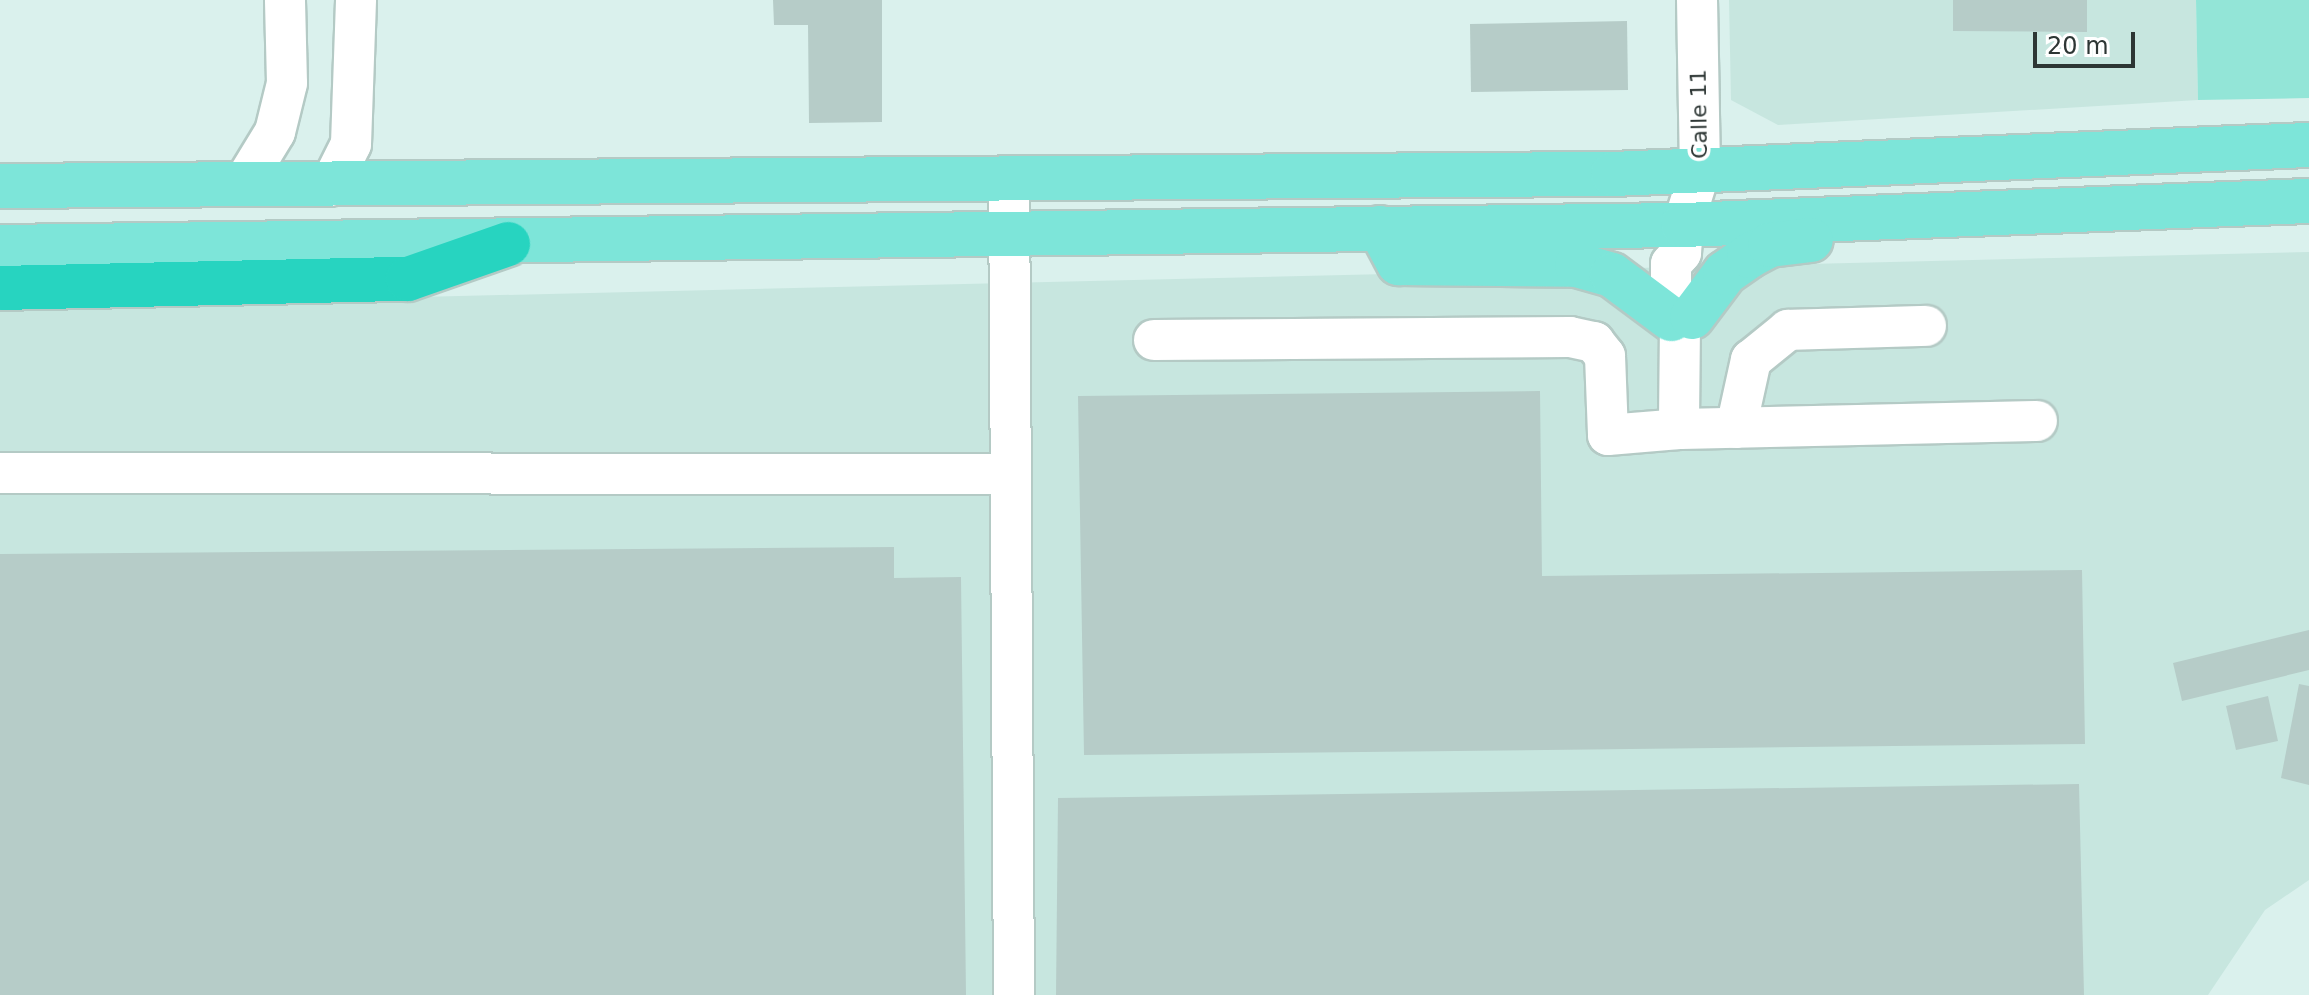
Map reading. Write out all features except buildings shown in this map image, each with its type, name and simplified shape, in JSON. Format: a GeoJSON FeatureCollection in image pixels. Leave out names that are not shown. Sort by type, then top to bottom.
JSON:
{"type":"FeatureCollection","features":[{"type":"Feature","properties":{"kind":"highway"},"geometry":{"type":"LineString","coordinates":[[0,288],[408,279],[508,244]]}},
{"type":"Feature","properties":{"kind":"main road"},"geometry":{"type":"LineString","coordinates":[[0,186],[330,186],[1700,171],[2309,145]]}},
{"type":"Feature","properties":{"kind":"main road"},"geometry":{"type":"LineString","coordinates":[[0,234],[25,224],[295,216],[317,204],[330,186]]}},
{"type":"Feature","properties":{"kind":"main road"},"geometry":{"type":"LineString","coordinates":[[0,247],[508,244],[1006,231],[1380,228],[1682,239],[1857,218],[2309,201]]}},
{"type":"Feature","properties":{"kind":"main road"},"geometry":{"type":"LineString","coordinates":[[1380,228],[1399,263],[1577,265],[1612,275],[1681,320],[1725,273],[1749,256],[1770,245],[1833,238],[1857,218]]}},
{"type":"Feature","properties":{"kind":"street"},"geometry":{"type":"LineString","coordinates":[[242,186],[275,132],[287,83],[285,0]]}},
{"type":"Feature","properties":{"kind":"street"},"geometry":{"type":"LineString","coordinates":[[330,186],[351,144],[356,0]]}},
{"type":"Feature","properties":{"kind":"street","name":"Calle 11"},"geometry":{"type":"LineString","coordinates":[[1679,429],[1681,320],[1671,264],[1682,239],[1700,171],[1697,0]]}},
{"type":"Feature","properties":{"kind":"street"},"geometry":{"type":"LineString","coordinates":[[1009,180],[1006,231],[1014,995]]}},
{"type":"Feature","properties":{"kind":"street"},"geometry":{"type":"LineString","coordinates":[[1736,428],[1751,360],[1788,330],[1926,326]]}},
{"type":"Feature","properties":{"kind":"street"},"geometry":{"type":"LineString","coordinates":[[1154,340],[1570,337],[1594,342],[1605,356],[1608,435],[1679,429],[2037,421]]}},
{"type":"Feature","properties":{"kind":"street"},"geometry":{"type":"LineString","coordinates":[[0,473],[1010,474]]}},
{"type":"Feature","properties":{"kind":"shaded area"},"geometry":{"type":"Polygon","coordinates":[[[1729,0],[2196,0],[2198,100],[1778,125],[1731,100],[1729,0]]]}},
{"type":"Feature","properties":{"kind":"shaded area"},"geometry":{"type":"Polygon","coordinates":[[[2309,252],[2309,880],[2265,910],[2208,995],[0,995],[0,307],[2309,252]]]}},
{"type":"Feature","properties":{"kind":"green space"},"geometry":{"type":"Polygon","coordinates":[[[2196,0],[2309,0],[2309,98],[2198,100],[2196,0]]]}}]}
